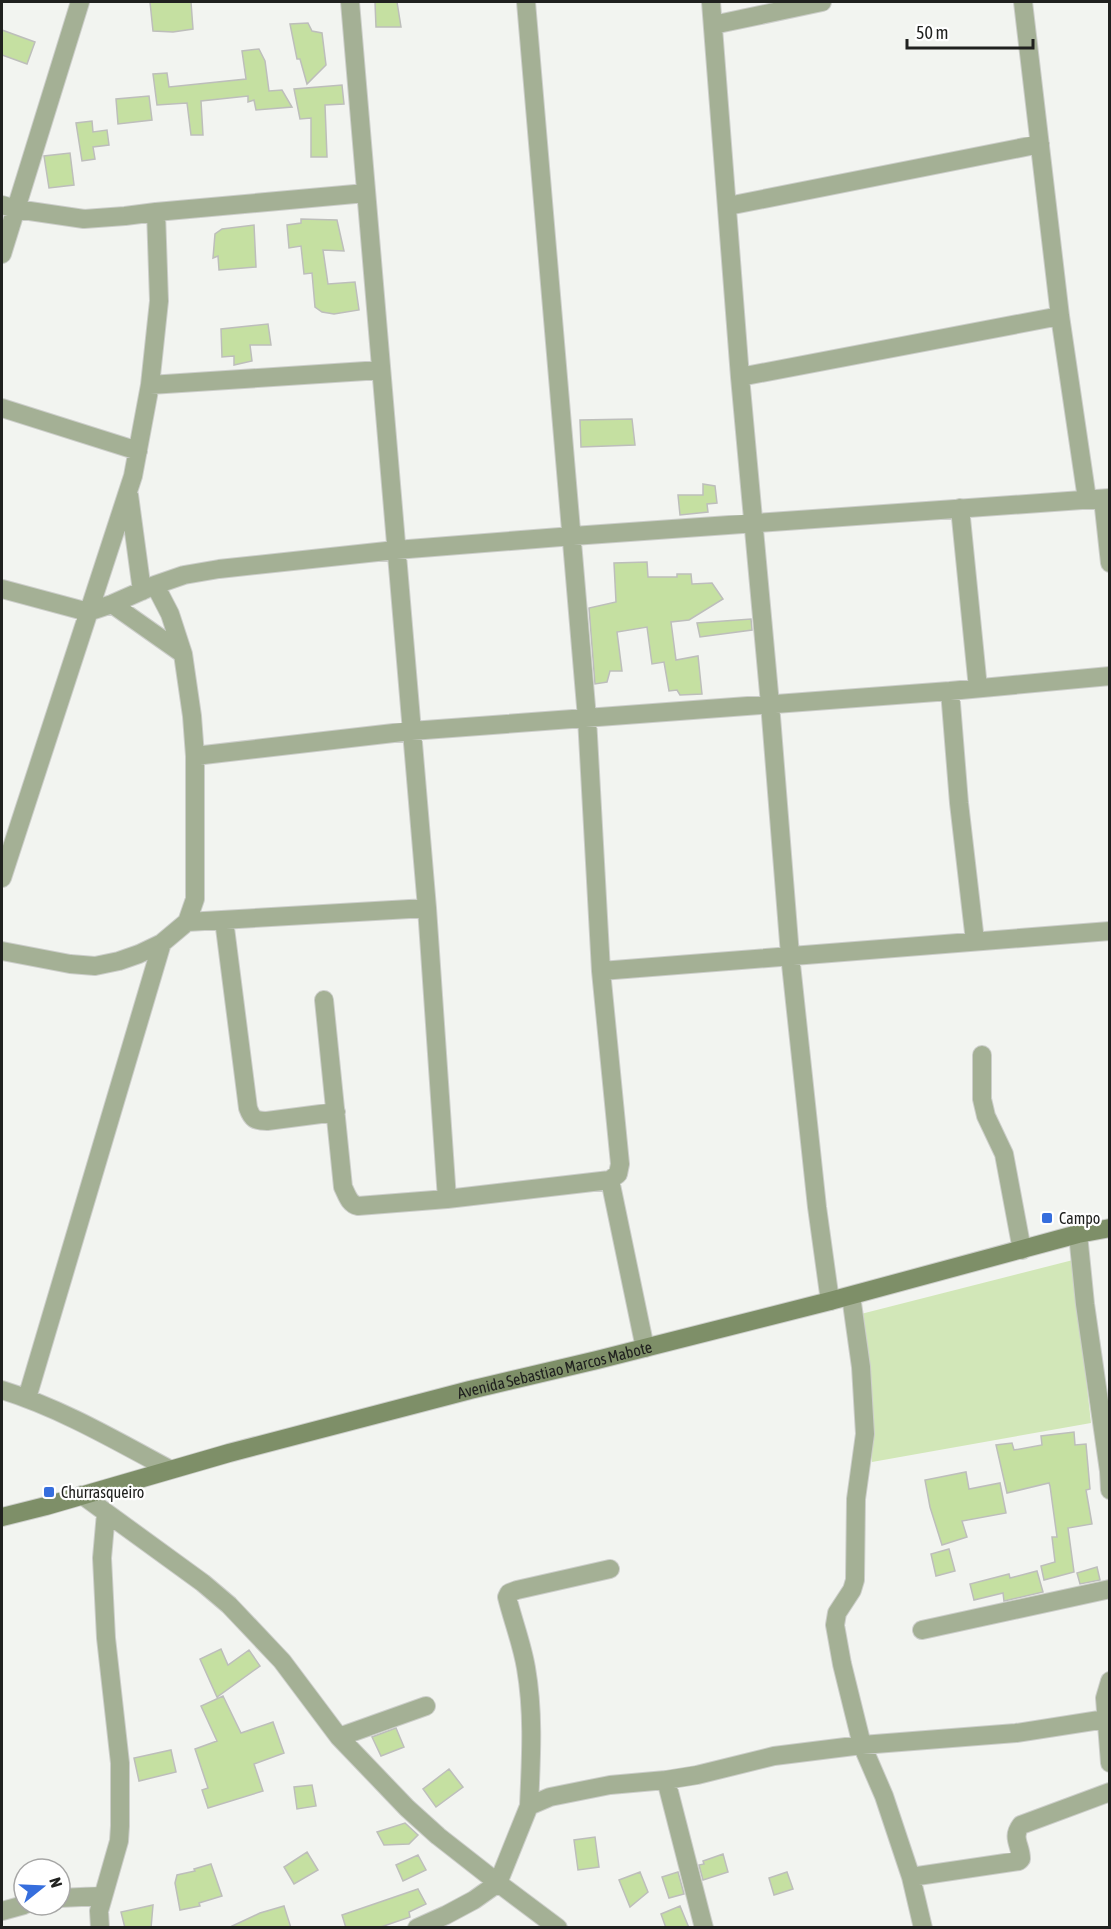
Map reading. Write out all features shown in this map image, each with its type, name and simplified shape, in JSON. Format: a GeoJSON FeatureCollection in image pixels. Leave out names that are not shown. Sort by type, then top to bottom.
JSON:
{"type":"FeatureCollection","features":[{"type":"Feature","properties":{"kind":"main road","name":"Avenida Sebastiao Marcos Mabote"},"geometry":{"type":"LineString","coordinates":[[2,1516],[46,1506],[169,1469],[470,1390],[851,1296],[1078,1234],[1110,1228]]}},
{"type":"Feature","properties":{"kind":"street"},"geometry":{"type":"LineString","coordinates":[[2,254],[9,207],[80,2]]}},
{"type":"Feature","properties":{"kind":"street"},"geometry":{"type":"LineString","coordinates":[[350,2],[427,908],[447,1198]]}},
{"type":"Feature","properties":{"kind":"street"},"geometry":{"type":"LineString","coordinates":[[324,1000],[343,1187],[352,1204],[369,1206],[610,1180],[618,1174],[620,1164],[601,971],[588,718],[526,2]]}},
{"type":"Feature","properties":{"kind":"street"},"geometry":{"type":"LineString","coordinates":[[711,2],[740,377],[790,955],[817,1207],[830,1301]]}},
{"type":"Feature","properties":{"kind":"street"},"geometry":{"type":"LineString","coordinates":[[713,26],[822,2]]}},
{"type":"Feature","properties":{"kind":"street"},"geometry":{"type":"LineString","coordinates":[[1023,2],[1060,316],[1100,499],[1110,563]]}},
{"type":"Feature","properties":{"kind":"street"},"geometry":{"type":"LineString","coordinates":[[728,206],[1040,144]]}},
{"type":"Feature","properties":{"kind":"street"},"geometry":{"type":"LineString","coordinates":[[9,207],[84,219],[366,193]]}},
{"type":"Feature","properties":{"kind":"street"},"geometry":{"type":"LineString","coordinates":[[2,878],[128,490],[138,451],[150,385],[159,301],[156,212]]}},
{"type":"Feature","properties":{"kind":"street"},"geometry":{"type":"LineString","coordinates":[[740,377],[1060,316]]}},
{"type":"Feature","properties":{"kind":"street"},"geometry":{"type":"LineString","coordinates":[[150,385],[381,370]]}},
{"type":"Feature","properties":{"kind":"street"},"geometry":{"type":"LineString","coordinates":[[2,408],[138,451]]}},
{"type":"Feature","properties":{"kind":"street"},"geometry":{"type":"LineString","coordinates":[[2,951],[95,966],[119,961],[162,943],[187,922],[195,899],[195,756],[183,654],[170,614],[148,588],[128,490]]}},
{"type":"Feature","properties":{"kind":"street"},"geometry":{"type":"LineString","coordinates":[[2,589],[88,612],[184,575],[219,569],[396,550],[1100,499]]}},
{"type":"Feature","properties":{"kind":"street"},"geometry":{"type":"LineString","coordinates":[[960,508],[978,688]]}},
{"type":"Feature","properties":{"kind":"street"},"geometry":{"type":"LineString","coordinates":[[112,604],[183,654]]}},
{"type":"Feature","properties":{"kind":"street"},"geometry":{"type":"LineString","coordinates":[[195,756],[411,731],[950,691],[1110,676]]}},
{"type":"Feature","properties":{"kind":"street"},"geometry":{"type":"LineString","coordinates":[[950,691],[958,803],[975,941]]}},
{"type":"Feature","properties":{"kind":"street"},"geometry":{"type":"LineString","coordinates":[[187,922],[427,908]]}},
{"type":"Feature","properties":{"kind":"street"},"geometry":{"type":"LineString","coordinates":[[224,920],[251,1118],[257,1121],[267,1121],[336,1112]]}},
{"type":"Feature","properties":{"kind":"street"},"geometry":{"type":"LineString","coordinates":[[601,971],[1110,931]]}},
{"type":"Feature","properties":{"kind":"street"},"geometry":{"type":"LineString","coordinates":[[27,1398],[162,943]]}},
{"type":"Feature","properties":{"kind":"street"},"geometry":{"type":"LineString","coordinates":[[982,1055],[982,1099],[986,1116],[1004,1154],[1022,1250]]}},
{"type":"Feature","properties":{"kind":"street"},"geometry":{"type":"LineString","coordinates":[[610,1180],[645,1348]]}},
{"type":"Feature","properties":{"kind":"street"},"geometry":{"type":"LineString","coordinates":[[1078,1234],[1110,1490]]}},
{"type":"Feature","properties":{"kind":"street"},"geometry":{"type":"LineString","coordinates":[[851,1296],[861,1367],[865,1434],[856,1499],[855,1580],[852,1590],[837,1614],[835,1625],[862,1745],[884,1796],[911,1877],[923,1928]]}},
{"type":"Feature","properties":{"kind":"street"},"geometry":{"type":"LineString","coordinates":[[2,1390],[27,1398],[86,1425],[169,1469]]}},
{"type":"Feature","properties":{"kind":"street"},"geometry":{"type":"LineString","coordinates":[[82,1495],[203,1583],[229,1605],[282,1661],[339,1737],[407,1808],[438,1836],[558,1928]]}},
{"type":"Feature","properties":{"kind":"street"},"geometry":{"type":"LineString","coordinates":[[100,1928],[99,1911],[119,1841],[120,1827],[120,1763],[106,1638],[102,1569],[106,1513]]}},
{"type":"Feature","properties":{"kind":"street"},"geometry":{"type":"LineString","coordinates":[[417,1928],[474,1900],[498,1883],[529,1806],[530,1700],[522,1648],[507,1597],[509,1593],[610,1569]]}},
{"type":"Feature","properties":{"kind":"street"},"geometry":{"type":"LineString","coordinates":[[922,1630],[1110,1590]]}},
{"type":"Feature","properties":{"kind":"street"},"geometry":{"type":"LineString","coordinates":[[1110,1681],[1105,1698],[1110,1763]]}},
{"type":"Feature","properties":{"kind":"street"},"geometry":{"type":"LineString","coordinates":[[339,1737],[426,1706]]}},
{"type":"Feature","properties":{"kind":"street"},"geometry":{"type":"LineString","coordinates":[[529,1806],[550,1797],[610,1785],[696,1775],[774,1756],[862,1745],[1016,1733],[1106,1719]]}},
{"type":"Feature","properties":{"kind":"street"},"geometry":{"type":"LineString","coordinates":[[666,1780],[705,1928]]}},
{"type":"Feature","properties":{"kind":"street"},"geometry":{"type":"LineString","coordinates":[[911,1877],[1018,1861],[1021,1859],[1021,1853],[1015,1837],[1021,1825],[1110,1792]]}},
{"type":"Feature","properties":{"kind":"street"},"geometry":{"type":"LineString","coordinates":[[72,1897],[102,1896]]}},
{"type":"Feature","properties":{"kind":"green space"},"geometry":{"type":"Polygon","coordinates":[[[1073,1260],[1091,1423],[872,1462],[857,1315],[1073,1260]]]}},
{"type":"Feature","properties":{"kind":"building"},"geometry":{"type":"Polygon","coordinates":[[[150,2],[191,2],[193,29],[173,32],[153,31],[150,2]]]}},
{"type":"Feature","properties":{"kind":"building"},"geometry":{"type":"Polygon","coordinates":[[[375,2],[397,2],[401,27],[376,27],[375,2]]]}},
{"type":"Feature","properties":{"kind":"building"},"geometry":{"type":"Polygon","coordinates":[[[308,23],[312,31],[322,33],[326,65],[307,84],[300,59],[297,59],[290,24],[308,23]]]}},
{"type":"Feature","properties":{"kind":"building"},"geometry":{"type":"Polygon","coordinates":[[[2,30],[35,42],[27,64],[2,55],[2,30]]]}},
{"type":"Feature","properties":{"kind":"building"},"geometry":{"type":"Polygon","coordinates":[[[259,49],[265,61],[269,91],[282,90],[292,107],[256,110],[254,100],[248,102],[248,96],[201,101],[203,135],[191,135],[187,103],[157,105],[153,74],[167,73],[169,87],[246,79],[242,51],[259,49]]]}},
{"type":"Feature","properties":{"kind":"building"},"geometry":{"type":"Polygon","coordinates":[[[342,85],[344,104],[325,105],[327,157],[311,157],[311,118],[300,119],[294,89],[342,85]]]}},
{"type":"Feature","properties":{"kind":"building"},"geometry":{"type":"Polygon","coordinates":[[[149,96],[152,120],[118,124],[116,99],[149,96]]]}},
{"type":"Feature","properties":{"kind":"building"},"geometry":{"type":"Polygon","coordinates":[[[92,121],[93,132],[107,130],[109,145],[93,147],[95,159],[82,161],[76,123],[92,121]]]}},
{"type":"Feature","properties":{"kind":"building"},"geometry":{"type":"Polygon","coordinates":[[[70,153],[74,185],[49,188],[44,156],[70,153]]]}},
{"type":"Feature","properties":{"kind":"building"},"geometry":{"type":"Polygon","coordinates":[[[301,219],[337,220],[344,251],[323,250],[328,284],[355,282],[359,310],[334,314],[322,312],[315,307],[312,273],[304,274],[301,246],[289,248],[287,225],[301,223],[301,219]]]}},
{"type":"Feature","properties":{"kind":"building"},"geometry":{"type":"Polygon","coordinates":[[[254,225],[256,267],[219,270],[218,256],[213,258],[215,234],[222,229],[254,225]]]}},
{"type":"Feature","properties":{"kind":"building"},"geometry":{"type":"Polygon","coordinates":[[[268,324],[271,345],[250,345],[252,361],[234,365],[234,356],[222,357],[221,329],[268,324]]]}},
{"type":"Feature","properties":{"kind":"building"},"geometry":{"type":"Polygon","coordinates":[[[632,419],[635,445],[581,447],[580,420],[632,419]]]}},
{"type":"Feature","properties":{"kind":"building"},"geometry":{"type":"Polygon","coordinates":[[[703,484],[715,486],[717,503],[707,504],[708,512],[680,515],[678,495],[703,495],[703,484]]]}},
{"type":"Feature","properties":{"kind":"building"},"geometry":{"type":"Polygon","coordinates":[[[647,562],[648,577],[677,577],[677,574],[691,574],[692,584],[712,583],[723,599],[689,620],[671,622],[676,660],[698,656],[702,694],[680,695],[677,690],[669,691],[664,662],[652,664],[647,627],[617,632],[622,671],[610,671],[607,682],[595,684],[589,608],[616,602],[614,563],[647,562]]]}},
{"type":"Feature","properties":{"kind":"building"},"geometry":{"type":"Polygon","coordinates":[[[751,619],[752,630],[700,637],[697,623],[751,619]]]}},
{"type":"Feature","properties":{"kind":"building"},"geometry":{"type":"Polygon","coordinates":[[[1074,1432],[1075,1445],[1086,1444],[1090,1489],[1086,1490],[1092,1524],[1068,1528],[1074,1572],[1044,1580],[1041,1566],[1055,1562],[1052,1537],[1057,1537],[1049,1483],[1007,1493],[996,1445],[1012,1443],[1014,1450],[1042,1445],[1041,1436],[1074,1432]]]}},
{"type":"Feature","properties":{"kind":"building"},"geometry":{"type":"Polygon","coordinates":[[[966,1472],[969,1489],[1000,1483],[1006,1513],[962,1521],[967,1537],[942,1545],[930,1507],[925,1480],[966,1472]]]}},
{"type":"Feature","properties":{"kind":"building"},"geometry":{"type":"Polygon","coordinates":[[[949,1549],[955,1571],[936,1576],[931,1554],[949,1549]]]}},
{"type":"Feature","properties":{"kind":"building"},"geometry":{"type":"Polygon","coordinates":[[[1097,1567],[1100,1580],[1080,1584],[1077,1573],[1097,1567]]]}},
{"type":"Feature","properties":{"kind":"building"},"geometry":{"type":"Polygon","coordinates":[[[1037,1571],[1043,1592],[1004,1601],[1003,1593],[974,1600],[970,1584],[1009,1574],[1010,1578],[1037,1571]]]}},
{"type":"Feature","properties":{"kind":"building"},"geometry":{"type":"Polygon","coordinates":[[[221,1649],[228,1665],[249,1650],[260,1666],[217,1697],[200,1659],[221,1649]]]}},
{"type":"Feature","properties":{"kind":"building"},"geometry":{"type":"Polygon","coordinates":[[[223,1696],[241,1733],[273,1722],[284,1753],[254,1764],[263,1791],[208,1808],[202,1790],[208,1788],[195,1749],[217,1741],[201,1706],[223,1696]]]}},
{"type":"Feature","properties":{"kind":"building"},"geometry":{"type":"Polygon","coordinates":[[[396,1728],[404,1747],[381,1756],[372,1737],[396,1728]]]}},
{"type":"Feature","properties":{"kind":"building"},"geometry":{"type":"Polygon","coordinates":[[[171,1750],[176,1772],[139,1781],[134,1758],[171,1750]]]}},
{"type":"Feature","properties":{"kind":"building"},"geometry":{"type":"Polygon","coordinates":[[[449,1769],[463,1787],[436,1807],[423,1789],[449,1769]]]}},
{"type":"Feature","properties":{"kind":"building"},"geometry":{"type":"Polygon","coordinates":[[[312,1785],[316,1806],[297,1809],[294,1787],[312,1785]]]}},
{"type":"Feature","properties":{"kind":"building"},"geometry":{"type":"Polygon","coordinates":[[[405,1823],[418,1835],[409,1844],[384,1845],[377,1832],[405,1823]]]}},
{"type":"Feature","properties":{"kind":"building"},"geometry":{"type":"Polygon","coordinates":[[[595,1837],[599,1867],[578,1870],[574,1840],[595,1837]]]}},
{"type":"Feature","properties":{"kind":"building"},"geometry":{"type":"Polygon","coordinates":[[[307,1852],[318,1870],[294,1884],[284,1867],[307,1852]]]}},
{"type":"Feature","properties":{"kind":"building"},"geometry":{"type":"Polygon","coordinates":[[[723,1854],[728,1872],[703,1880],[699,1865],[704,1864],[703,1861],[723,1854]]]}},
{"type":"Feature","properties":{"kind":"building"},"geometry":{"type":"Polygon","coordinates":[[[418,1855],[426,1870],[403,1881],[396,1865],[418,1855]]]}},
{"type":"Feature","properties":{"kind":"building"},"geometry":{"type":"Polygon","coordinates":[[[211,1864],[222,1896],[199,1903],[200,1906],[180,1910],[175,1883],[177,1875],[211,1864]]]}},
{"type":"Feature","properties":{"kind":"building"},"geometry":{"type":"Polygon","coordinates":[[[640,1872],[648,1892],[630,1907],[619,1880],[640,1872]]]}},
{"type":"Feature","properties":{"kind":"building"},"geometry":{"type":"Polygon","coordinates":[[[678,1872],[684,1894],[669,1898],[662,1877],[678,1872]]]}},
{"type":"Feature","properties":{"kind":"building"},"geometry":{"type":"Polygon","coordinates":[[[787,1872],[793,1889],[774,1895],[769,1878],[787,1872]]]}},
{"type":"Feature","properties":{"kind":"building"},"geometry":{"type":"Polygon","coordinates":[[[418,1889],[426,1904],[409,1912],[410,1917],[378,1928],[346,1928],[342,1915],[418,1889]]]}},
{"type":"Feature","properties":{"kind":"building"},"geometry":{"type":"Polygon","coordinates":[[[153,1905],[151,1928],[125,1928],[121,1912],[153,1905]]]}},
{"type":"Feature","properties":{"kind":"building"},"geometry":{"type":"Polygon","coordinates":[[[284,1906],[291,1928],[228,1928],[260,1913],[284,1906]]]}},
{"type":"Feature","properties":{"kind":"building"},"geometry":{"type":"Polygon","coordinates":[[[680,1906],[689,1928],[666,1928],[661,1914],[680,1906]]]}},
{"type":"Feature","properties":{"kind":"place","name":"Campo"},"geometry":{"type":"Point","coordinates":[1047,1218]}},
{"type":"Feature","properties":{"kind":"place","name":"Churrasqueiro"},"geometry":{"type":"Point","coordinates":[49,1492]}}]}
